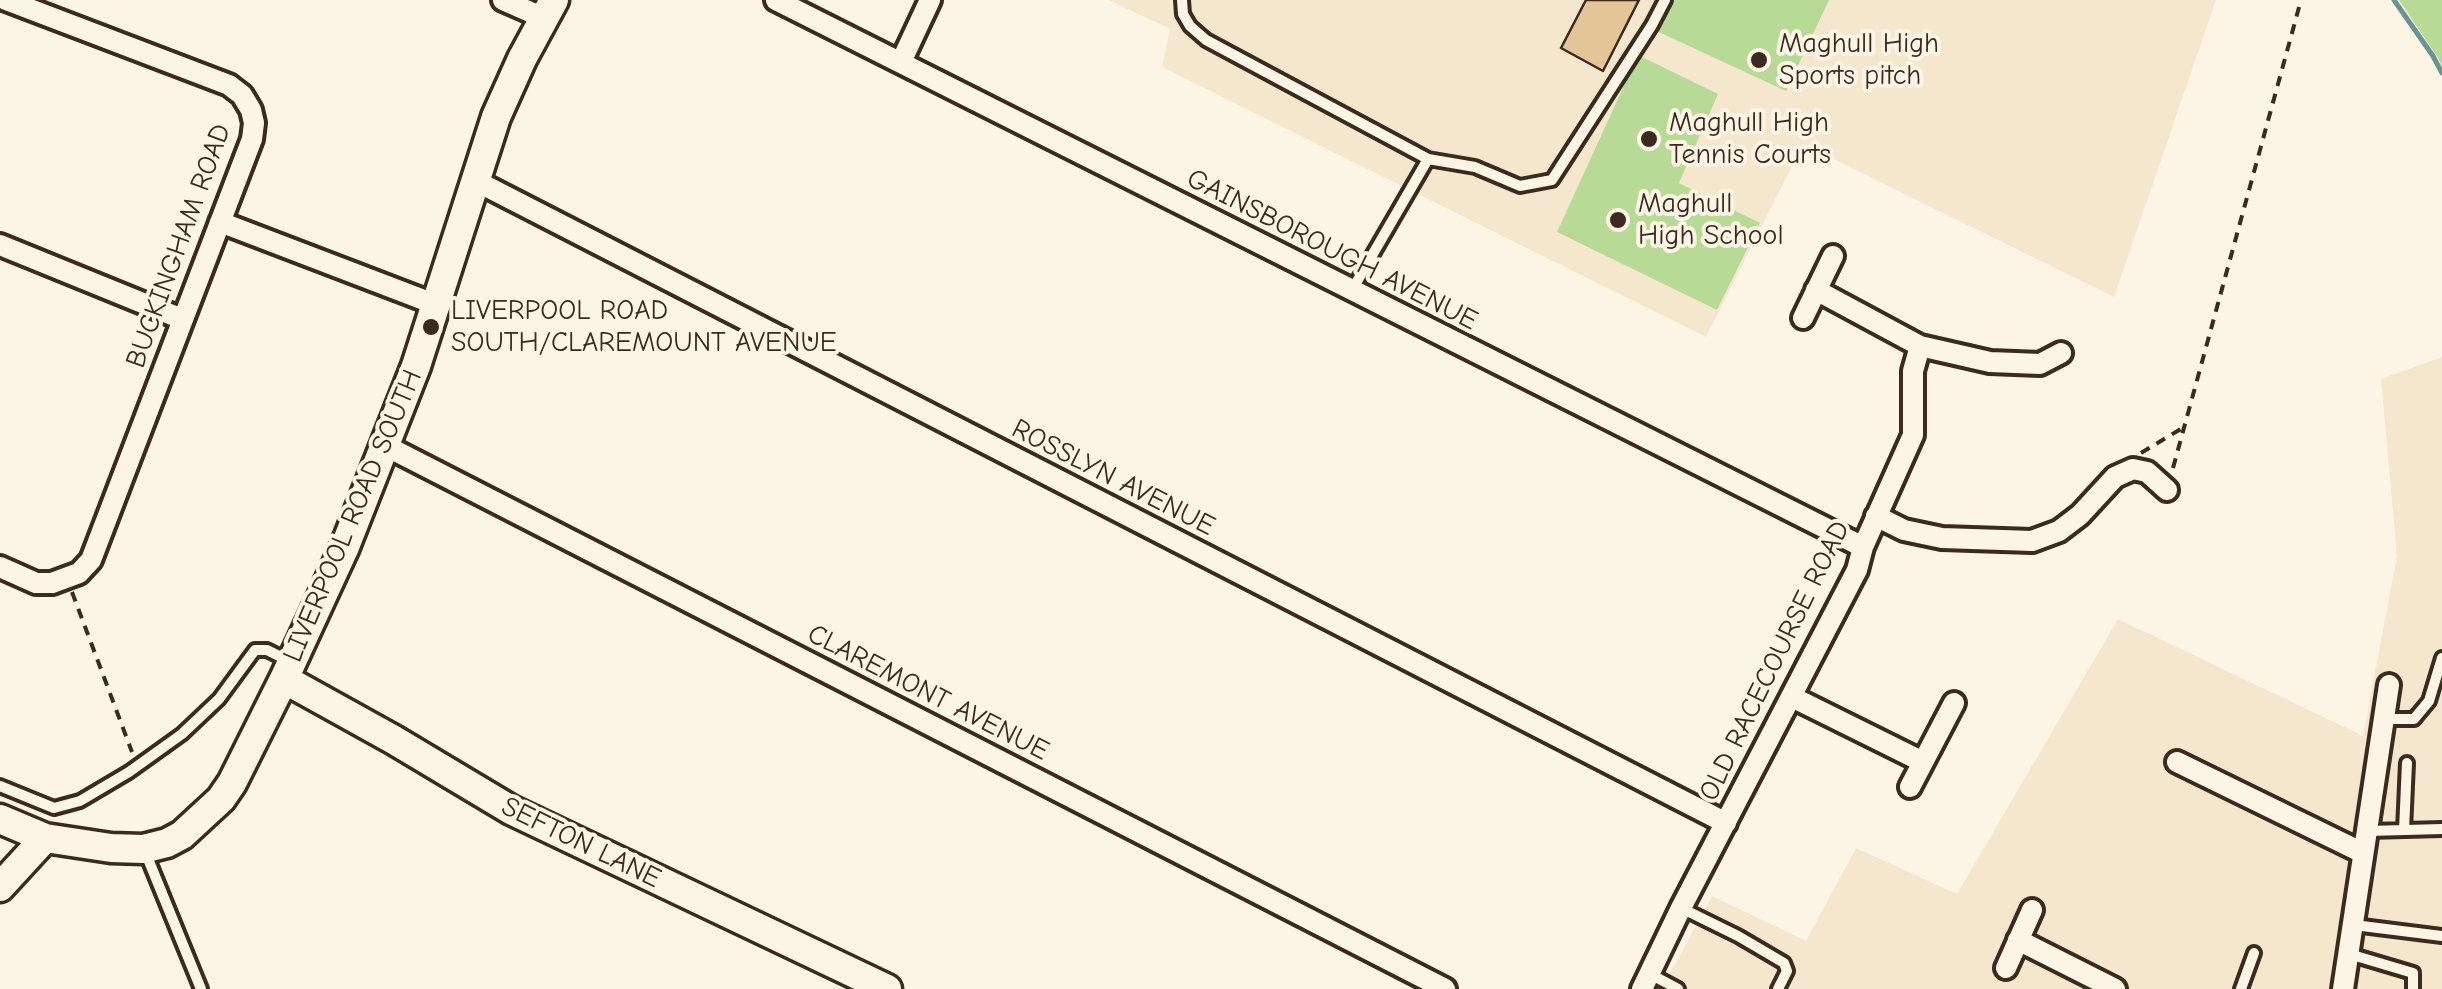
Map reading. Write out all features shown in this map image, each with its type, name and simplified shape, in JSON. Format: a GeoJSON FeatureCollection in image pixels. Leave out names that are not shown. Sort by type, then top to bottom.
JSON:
{"type":"FeatureCollection","features":[{"type":"Feature","properties":{"kind":"main road","name":"LIVERPOOL ROAD SOUTH"},"geometry":{"type":"LineString","coordinates":[[0,819],[45,838],[111,848],[144,848],[168,843],[182,835],[221,799],[232,783],[338,564],[437,305],[496,118],[549,9]]}},
{"type":"Feature","properties":{"kind":"main road","name":"SEFTON LANE"},"geometry":{"type":"LineString","coordinates":[[288,671],[511,810],[888,989]]}},
{"type":"Feature","properties":{"kind":"main road"},"geometry":{"type":"LineString","coordinates":[[0,887],[45,838]]}},
{"type":"Feature","properties":{"kind":"street","name":"BUCKINGHAM ROAD"},"geometry":{"type":"LineString","coordinates":[[6,0],[229,85],[242,95],[254,123],[252,139],[90,560],[79,573],[67,579]]}},
{"type":"Feature","properties":{"kind":"street"},"geometry":{"type":"LineString","coordinates":[[503,0],[549,9]]}},
{"type":"Feature","properties":{"kind":"street","name":"GAINSBOROUGH AVENUE"},"geometry":{"type":"LineString","coordinates":[[776,0],[1863,546]]}},
{"type":"Feature","properties":{"kind":"street"},"geometry":{"type":"LineString","coordinates":[[901,62],[930,0]]}},
{"type":"Feature","properties":{"kind":"street","name":"ROSSLYN AVENUE"},"geometry":{"type":"LineString","coordinates":[[476,181],[1726,823]]}},
{"type":"Feature","properties":{"kind":"street"},"geometry":{"type":"LineString","coordinates":[[220,222],[437,305]]}},
{"type":"Feature","properties":{"kind":"street"},"geometry":{"type":"LineString","coordinates":[[0,245],[182,319]]}},
{"type":"Feature","properties":{"kind":"street"},"geometry":{"type":"LineString","coordinates":[[1803,318],[1833,256]]}},
{"type":"Feature","properties":{"kind":"street"},"geometry":{"type":"LineString","coordinates":[[1816,290],[1920,346],[1990,362],[2040,364],[2061,353]]}},
{"type":"Feature","properties":{"kind":"street","name":"OLD RACECOURSE ROAD"},"geometry":{"type":"LineString","coordinates":[[1646,981],[1857,570],[1863,546],[1913,435],[1913,372],[1920,346]]}},
{"type":"Feature","properties":{"kind":"street","name":"CLAREMONT AVENUE"},"geometry":{"type":"LineString","coordinates":[[386,446],[1445,989]]}},
{"type":"Feature","properties":{"kind":"street"},"geometry":{"type":"LineString","coordinates":[[1876,516],[1904,530],[1942,538],[2032,541],[2059,531],[2080,515],[2115,477],[2133,469],[2147,472],[2167,490]]}},
{"type":"Feature","properties":{"kind":"street"},"geometry":{"type":"LineString","coordinates":[[0,567],[36,583],[67,579]]}},
{"type":"Feature","properties":{"kind":"street"},"geometry":{"type":"LineString","coordinates":[[2343,989],[2389,685]]}},
{"type":"Feature","properties":{"kind":"street"},"geometry":{"type":"LineString","coordinates":[[1792,697],[1924,762]]}},
{"type":"Feature","properties":{"kind":"street"},"geometry":{"type":"LineString","coordinates":[[1910,787],[1954,703]]}},
{"type":"Feature","properties":{"kind":"street"},"geometry":{"type":"LineString","coordinates":[[2178,762],[2365,842]]}},
{"type":"Feature","properties":{"kind":"street"},"geometry":{"type":"LineString","coordinates":[[2006,968],[2032,910]]}},
{"type":"Feature","properties":{"kind":"street"},"geometry":{"type":"LineString","coordinates":[[2018,940],[2115,989]]}},
{"type":"Feature","properties":{"kind":"lane"},"geometry":{"type":"LineString","coordinates":[[1182,0],[1190,26],[1206,40],[1428,160],[1475,167],[1520,186],[1552,180],[1652,25],[1664,0]]}},
{"type":"Feature","properties":{"kind":"lane"},"geometry":{"type":"LineString","coordinates":[[1352,291],[1428,160]]}},
{"type":"Feature","properties":{"kind":"lane"},"geometry":{"type":"LineString","coordinates":[[0,786],[54,808],[80,801],[182,734],[219,699],[255,650],[267,650],[288,671]]}},
{"type":"Feature","properties":{"kind":"lane"},"geometry":{"type":"LineString","coordinates":[[2384,720],[2414,719],[2429,701],[2442,658]]}},
{"type":"Feature","properties":{"kind":"lane"},"geometry":{"type":"LineString","coordinates":[[2404,830],[2407,763]]}},
{"type":"Feature","properties":{"kind":"lane"},"geometry":{"type":"LineString","coordinates":[[2365,842],[2404,830],[2442,829]]}},
{"type":"Feature","properties":{"kind":"lane"},"geometry":{"type":"LineString","coordinates":[[144,848],[201,989]]}},
{"type":"Feature","properties":{"kind":"lane"},"geometry":{"type":"LineString","coordinates":[[1681,908],[1784,963],[1787,971],[1778,989]]}},
{"type":"Feature","properties":{"kind":"lane"},"geometry":{"type":"LineString","coordinates":[[2353,925],[2442,936]]}},
{"type":"Feature","properties":{"kind":"lane"},"geometry":{"type":"LineString","coordinates":[[2240,989],[2254,953]]}},
{"type":"Feature","properties":{"kind":"lane"},"geometry":{"type":"LineString","coordinates":[[2348,953],[2413,973],[2412,989]]}},
{"type":"Feature","properties":{"kind":"lane"},"geometry":{"type":"LineString","coordinates":[[1646,981],[1678,989]]}},
{"type":"Feature","properties":{"kind":"path"},"geometry":{"type":"LineString","coordinates":[[2167,490],[2301,0]]}},
{"type":"Feature","properties":{"kind":"path"},"geometry":{"type":"LineString","coordinates":[[2115,477],[2137,455],[2184,427]]}},
{"type":"Feature","properties":{"kind":"path"},"geometry":{"type":"LineString","coordinates":[[67,579],[137,766]]}},
{"type":"Feature","properties":{"kind":"shaded area","name":"Maghull High School"},"geometry":{"type":"Polygon","coordinates":[[[1109,0],[2216,0],[2114,297],[1803,144],[1706,337],[1162,67],[1170,29],[1109,0]]]}},
{"type":"Feature","properties":{"kind":"shaded area"},"geometry":{"type":"Polygon","coordinates":[[[2442,357],[2442,989],[1662,989],[1712,896],[1806,941],[1856,848],[1957,894],[2118,619],[2363,736],[2397,556],[2381,379],[2442,357]]]}},
{"type":"Feature","properties":{"kind":"green space","name":"Maghull High Sports pitch"},"geometry":{"type":"Polygon","coordinates":[[[1663,0],[1829,0],[1786,91],[1650,28],[1663,0]]]}},
{"type":"Feature","properties":{"kind":"green space"},"geometry":{"type":"Polygon","coordinates":[[[2399,0],[2442,0],[2442,66],[2438,58],[2399,0]]]}},
{"type":"Feature","properties":{"kind":"green space","name":"Maghull High Tennis Courts"},"geometry":{"type":"Polygon","coordinates":[[[1638,55],[1718,94],[1679,183],[1760,223],[1717,310],[1557,232],[1638,55]]]}},
{"type":"Feature","properties":{"kind":"building"},"geometry":{"type":"Polygon","coordinates":[[[1586,0],[1639,0],[1603,71],[1561,48],[1586,0]]]}},
{"type":"Feature","properties":{"kind":"waterway"},"geometry":{"type":"LineString","coordinates":[[2394,0],[2442,73]]}},
{"type":"Feature","properties":{"kind":"place","name":"Maghull High Sports pitch"},"geometry":{"type":"Point","coordinates":[1759,60]}},
{"type":"Feature","properties":{"kind":"place","name":"Maghull High Tennis Courts"},"geometry":{"type":"Point","coordinates":[1649,139]}},
{"type":"Feature","properties":{"kind":"place","name":"Maghull High School"},"geometry":{"type":"Point","coordinates":[1618,220]}},
{"type":"Feature","properties":{"kind":"place","name":"LIVERPOOL ROAD SOUTH/CLAREMOUNT AVENUE"},"geometry":{"type":"Point","coordinates":[431,327]}}]}
